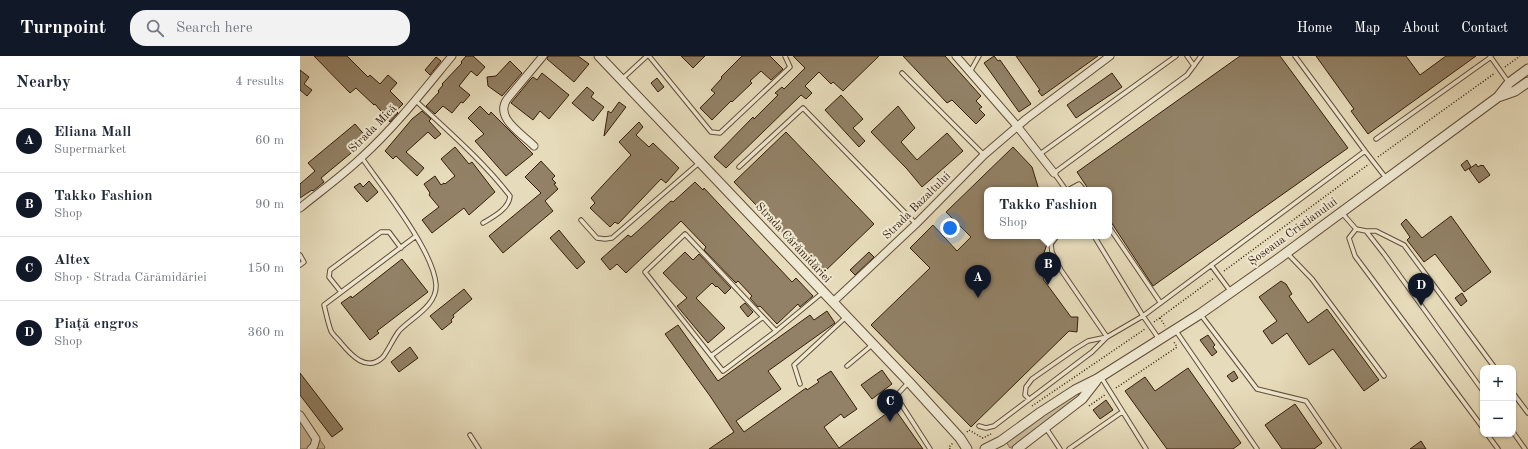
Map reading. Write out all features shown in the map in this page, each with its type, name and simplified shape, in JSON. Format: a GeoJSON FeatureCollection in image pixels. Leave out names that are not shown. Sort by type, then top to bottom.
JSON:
{"type":"FeatureCollection","features":[{"type":"Feature","properties":{"kind":"street","name":"Strada Mică"},"geometry":{"type":"LineString","coordinates":[[300,208],[362,158],[416,101],[452,56]]}},
{"type":"Feature","properties":{"kind":"street"},"geometry":{"type":"LineString","coordinates":[[534,146],[506,119],[502,108],[503,104],[543,56]]}},
{"type":"Feature","properties":{"kind":"street","name":"Strada Cărămidăriei"},"geometry":{"type":"LineString","coordinates":[[599,56],[909,382],[960,438],[967,449]]}},
{"type":"Feature","properties":{"kind":"street"},"geometry":{"type":"LineString","coordinates":[[956,56],[1017,126],[1054,173]]}},
{"type":"Feature","properties":{"kind":"street","name":"Strada Bazaltului"},"geometry":{"type":"LineString","coordinates":[[833,302],[916,224],[984,155],[1017,126],[1110,56]]}},
{"type":"Feature","properties":{"kind":"street","name":"Șoseaua Cristianului"},"geometry":{"type":"LineString","coordinates":[[1498,97],[1509,82],[1528,69]]}},
{"type":"Feature","properties":{"kind":"street","name":"Șoseaua Cristianului"},"geometry":{"type":"LineString","coordinates":[[986,449],[1001,441],[1074,390],[1099,378],[1176,331],[1286,253],[1498,97],[1515,91],[1528,82]]}},
{"type":"Feature","properties":{"kind":"street","name":"Șoseaua Cristianului"},"geometry":{"type":"LineString","coordinates":[[1017,449],[1082,399],[1099,378]]}},
{"type":"Feature","properties":{"kind":"street"},"geometry":{"type":"LineString","coordinates":[[300,415],[316,439],[314,446],[311,449]]}},
{"type":"Feature","properties":{"kind":"lane"},"geometry":{"type":"LineString","coordinates":[[622,79],[648,56],[711,132],[720,133],[790,67],[785,56]]}},
{"type":"Feature","properties":{"kind":"lane"},"geometry":{"type":"LineString","coordinates":[[970,72],[979,56]]}},
{"type":"Feature","properties":{"kind":"lane"},"geometry":{"type":"LineString","coordinates":[[1040,154],[1176,56]]}},
{"type":"Feature","properties":{"kind":"lane"},"geometry":{"type":"LineString","coordinates":[[1187,56],[1194,66]]}},
{"type":"Feature","properties":{"kind":"lane"},"geometry":{"type":"LineString","coordinates":[[1065,187],[1054,173],[1187,75],[1201,56]]}},
{"type":"Feature","properties":{"kind":"lane"},"geometry":{"type":"LineString","coordinates":[[1295,56],[1386,178]]}},
{"type":"Feature","properties":{"kind":"lane"},"geometry":{"type":"LineString","coordinates":[[1376,139],[1490,57],[1509,82]]}},
{"type":"Feature","properties":{"kind":"lane"},"geometry":{"type":"LineString","coordinates":[[902,73],[984,155]]}},
{"type":"Feature","properties":{"kind":"lane"},"geometry":{"type":"LineString","coordinates":[[416,101],[454,136],[500,183],[510,196],[508,204],[483,223]]}},
{"type":"Feature","properties":{"kind":"lane"},"geometry":{"type":"LineString","coordinates":[[739,167],[804,108],[916,224]]}},
{"type":"Feature","properties":{"kind":"lane"},"geometry":{"type":"LineString","coordinates":[[979,426],[986,428],[994,426],[1092,352],[1107,337],[1143,316],[1365,151]]}},
{"type":"Feature","properties":{"kind":"lane"},"geometry":{"type":"LineString","coordinates":[[362,158],[416,236],[432,269],[436,285],[434,296],[428,305],[399,331],[382,357],[373,363],[361,362],[352,357],[332,332],[324,305],[416,236]]}},
{"type":"Feature","properties":{"kind":"lane"},"geometry":{"type":"LineString","coordinates":[[581,220],[598,238],[612,238],[700,162]]}},
{"type":"Feature","properties":{"kind":"lane"},"geometry":{"type":"LineString","coordinates":[[1073,187],[1079,184],[1082,187]]}},
{"type":"Feature","properties":{"kind":"lane"},"geometry":{"type":"LineString","coordinates":[[1341,212],[1356,229],[1366,232],[1376,231],[1404,245],[1493,365]]}},
{"type":"Feature","properties":{"kind":"lane"},"geometry":{"type":"LineString","coordinates":[[1356,229],[1349,238],[1355,256],[1480,424]]}},
{"type":"Feature","properties":{"kind":"lane"},"geometry":{"type":"LineString","coordinates":[[1112,231],[1160,302]]}},
{"type":"Feature","properties":{"kind":"lane"},"geometry":{"type":"LineString","coordinates":[[341,292],[329,276],[330,270],[381,232],[388,232],[401,248]]}},
{"type":"Feature","properties":{"kind":"lane"},"geometry":{"type":"LineString","coordinates":[[1366,232],[1384,254],[1480,387]]}},
{"type":"Feature","properties":{"kind":"lane"},"geometry":{"type":"LineString","coordinates":[[776,331],[685,234],[645,272],[723,371],[776,331],[823,292]]}},
{"type":"Feature","properties":{"kind":"lane"},"geometry":{"type":"LineString","coordinates":[[1055,239],[1051,244],[1052,252],[1061,270],[1107,337]]}},
{"type":"Feature","properties":{"kind":"lane"},"geometry":{"type":"LineString","coordinates":[[1096,239],[1143,316],[1160,340]]}},
{"type":"Feature","properties":{"kind":"lane"},"geometry":{"type":"LineString","coordinates":[[1286,253],[1312,279],[1384,376]]}},
{"type":"Feature","properties":{"kind":"lane"},"geometry":{"type":"LineString","coordinates":[[300,255],[304,262],[300,265]]}},
{"type":"Feature","properties":{"kind":"lane"},"geometry":{"type":"LineString","coordinates":[[1211,265],[1232,292]]}},
{"type":"Feature","properties":{"kind":"lane"},"geometry":{"type":"LineString","coordinates":[[1200,314],[1257,389],[1306,401],[1339,449]]}},
{"type":"Feature","properties":{"kind":"lane"},"geometry":{"type":"LineString","coordinates":[[711,356],[763,317]]}},
{"type":"Feature","properties":{"kind":"lane"},"geometry":{"type":"LineString","coordinates":[[800,384],[794,365],[847,317]]}},
{"type":"Feature","properties":{"kind":"lane"},"geometry":{"type":"LineString","coordinates":[[1176,331],[1257,449]]}},
{"type":"Feature","properties":{"kind":"lane"},"geometry":{"type":"LineString","coordinates":[[1029,399],[1025,395],[1026,387],[1032,379],[1088,341],[1107,337]]}},
{"type":"Feature","properties":{"kind":"lane"},"geometry":{"type":"LineString","coordinates":[[847,366],[873,344]]}},
{"type":"Feature","properties":{"kind":"lane"},"geometry":{"type":"LineString","coordinates":[[1099,378],[1146,449]]}},
{"type":"Feature","properties":{"kind":"lane"},"geometry":{"type":"LineString","coordinates":[[909,382],[896,396],[930,449]]}},
{"type":"Feature","properties":{"kind":"lane"},"geometry":{"type":"LineString","coordinates":[[1516,397],[1528,414]]}},
{"type":"Feature","properties":{"kind":"lane"},"geometry":{"type":"LineString","coordinates":[[1069,449],[1122,412]]}},
{"type":"Feature","properties":{"kind":"lane"},"geometry":{"type":"LineString","coordinates":[[1046,428],[1060,449]]}},
{"type":"Feature","properties":{"kind":"lane"},"geometry":{"type":"LineString","coordinates":[[470,435],[479,449]]}},
{"type":"Feature","properties":{"kind":"lane"},"geometry":{"type":"LineString","coordinates":[[1516,436],[1525,449]]}},
{"type":"Feature","properties":{"kind":"lane"},"geometry":{"type":"LineString","coordinates":[[1489,437],[1498,449]]}},
{"type":"Feature","properties":{"kind":"path"},"geometry":{"type":"LineString","coordinates":[[1027,410],[1150,325],[1373,160],[1520,56]]}},
{"type":"Feature","properties":{"kind":"path"},"geometry":{"type":"LineString","coordinates":[[950,449],[949,447],[969,430],[983,438],[994,432]]}},
{"type":"Feature","properties":{"kind":"shaded area"},"geometry":{"type":"Polygon","coordinates":[[[1086,388],[1067,407],[1010,448],[1006,442],[1069,398],[1086,388]]]}},
{"type":"Feature","properties":{"kind":"shaded area"},"geometry":{"type":"Polygon","coordinates":[[[300,412],[325,447],[324,449],[300,449],[300,412]]]}},
{"type":"Feature","properties":{"kind":"building"},"geometry":{"type":"Polygon","coordinates":[[[314,56],[347,56],[368,77],[370,75],[380,84],[388,75],[397,83],[390,91],[403,104],[396,111],[398,113],[390,122],[375,104],[374,105],[356,88],[350,93],[314,56]]]}},
{"type":"Feature","properties":{"kind":"building"},"geometry":{"type":"Polygon","coordinates":[[[466,56],[473,56],[485,67],[477,76],[471,71],[459,86],[470,95],[463,103],[461,102],[452,113],[443,106],[435,114],[426,106],[439,92],[438,91],[443,85],[442,84],[462,63],[461,62],[466,56]]]}},
{"type":"Feature","properties":{"kind":"building"},"geometry":{"type":"Polygon","coordinates":[[[548,56],[578,56],[589,64],[574,82],[547,59],[548,56]]]}},
{"type":"Feature","properties":{"kind":"building"},"geometry":{"type":"Polygon","coordinates":[[[681,56],[705,56],[693,68],[681,56]]]}},
{"type":"Feature","properties":{"kind":"building"},"geometry":{"type":"Polygon","coordinates":[[[742,56],[770,56],[783,69],[771,80],[761,71],[750,81],[752,83],[712,120],[700,108],[715,93],[711,90],[722,78],[721,77],[742,56]]]}},
{"type":"Feature","properties":{"kind":"building"},"geometry":{"type":"Polygon","coordinates":[[[793,56],[879,56],[843,91],[833,82],[831,84],[819,72],[805,86],[812,93],[806,99],[801,95],[726,168],[714,157],[753,117],[754,119],[778,95],[775,93],[782,87],[784,89],[805,68],[793,56]]]}},
{"type":"Feature","properties":{"kind":"building"},"geometry":{"type":"Polygon","coordinates":[[[903,56],[945,56],[981,96],[976,101],[982,107],[979,109],[985,115],[976,124],[952,100],[947,103],[903,56]]]}},
{"type":"Feature","properties":{"kind":"building"},"geometry":{"type":"Polygon","coordinates":[[[994,56],[998,61],[1000,60],[1031,104],[1019,112],[984,63],[994,56]]]}},
{"type":"Feature","properties":{"kind":"building"},"geometry":{"type":"Polygon","coordinates":[[[1016,56],[1098,56],[1042,96],[1038,91],[1040,90],[1016,56]]]}},
{"type":"Feature","properties":{"kind":"building"},"geometry":{"type":"Polygon","coordinates":[[[1240,56],[1280,56],[1348,148],[1153,286],[1112,224],[1112,187],[1087,187],[1077,172],[1240,56]]]}},
{"type":"Feature","properties":{"kind":"building"},"geometry":{"type":"Polygon","coordinates":[[[1316,56],[1406,56],[1420,75],[1446,56],[1476,56],[1368,134],[1351,111],[1354,109],[1316,56]]]}},
{"type":"Feature","properties":{"kind":"building"},"geometry":{"type":"Polygon","coordinates":[[[436,57],[441,61],[430,75],[425,70],[436,57]]]}},
{"type":"Feature","properties":{"kind":"building"},"geometry":{"type":"Polygon","coordinates":[[[510,61],[522,73],[502,96],[488,86],[487,77],[496,76],[510,61]]]}},
{"type":"Feature","properties":{"kind":"building"},"geometry":{"type":"Polygon","coordinates":[[[300,70],[309,77],[304,84],[312,90],[307,96],[300,90],[300,70]]]}},
{"type":"Feature","properties":{"kind":"building"},"geometry":{"type":"Polygon","coordinates":[[[542,73],[569,95],[549,119],[540,111],[533,120],[511,103],[533,77],[537,80],[542,73]]]}},
{"type":"Feature","properties":{"kind":"building"},"geometry":{"type":"Polygon","coordinates":[[[1112,73],[1122,87],[1076,118],[1067,105],[1112,73]]]}},
{"type":"Feature","properties":{"kind":"building"},"geometry":{"type":"Polygon","coordinates":[[[657,78],[664,87],[658,92],[651,83],[657,78]]]}},
{"type":"Feature","properties":{"kind":"building"},"geometry":{"type":"Polygon","coordinates":[[[587,87],[594,93],[591,97],[604,107],[593,121],[572,103],[587,87]]]}},
{"type":"Feature","properties":{"kind":"building"},"geometry":{"type":"Polygon","coordinates":[[[841,95],[863,119],[853,128],[865,141],[859,147],[825,110],[841,95]]]}},
{"type":"Feature","properties":{"kind":"building"},"geometry":{"type":"Polygon","coordinates":[[[619,102],[626,107],[604,136],[608,111],[611,113],[619,102]]]}},
{"type":"Feature","properties":{"kind":"building"},"geometry":{"type":"Polygon","coordinates":[[[480,106],[489,115],[491,112],[533,154],[506,176],[475,141],[484,134],[468,118],[480,106]]]}},
{"type":"Feature","properties":{"kind":"building"},"geometry":{"type":"Polygon","coordinates":[[[898,106],[915,128],[901,142],[917,160],[947,133],[963,151],[922,187],[907,169],[871,132],[898,106]]]}},
{"type":"Feature","properties":{"kind":"building"},"geometry":{"type":"Polygon","coordinates":[[[422,111],[431,119],[429,121],[441,134],[435,139],[428,132],[406,152],[424,168],[417,176],[396,156],[393,159],[385,151],[412,119],[422,111]]]}},
{"type":"Feature","properties":{"kind":"building"},"geometry":{"type":"Polygon","coordinates":[[[639,122],[643,127],[636,135],[649,147],[653,143],[679,168],[666,183],[661,179],[618,224],[615,222],[610,227],[590,208],[595,203],[591,198],[631,155],[619,142],[639,122]]]}},
{"type":"Feature","properties":{"kind":"building"},"geometry":{"type":"Polygon","coordinates":[[[355,124],[368,139],[321,178],[324,182],[313,191],[312,190],[300,198],[300,184],[315,171],[308,163],[355,124]]]}},
{"type":"Feature","properties":{"kind":"building"},"geometry":{"type":"Polygon","coordinates":[[[786,132],[874,224],[822,274],[734,182],[786,132]]]}},
{"type":"Feature","properties":{"kind":"building"},"geometry":{"type":"Polygon","coordinates":[[[455,147],[469,164],[472,162],[495,192],[469,215],[464,208],[432,233],[422,220],[439,207],[429,195],[430,193],[424,184],[435,176],[441,185],[444,183],[445,184],[455,176],[441,159],[455,147]]]}},
{"type":"Feature","properties":{"kind":"building"},"geometry":{"type":"Polygon","coordinates":[[[1013,147],[1032,167],[1038,187],[984,187],[984,239],[1043,239],[1047,244],[1042,259],[1049,268],[1043,279],[1071,317],[1078,317],[1077,332],[1069,331],[971,427],[871,325],[930,268],[910,248],[933,225],[957,251],[971,237],[946,212],[1013,147]]]}},
{"type":"Feature","properties":{"kind":"building"},"geometry":{"type":"Polygon","coordinates":[[[1467,160],[1471,167],[1465,171],[1461,165],[1467,160]]]}},
{"type":"Feature","properties":{"kind":"building"},"geometry":{"type":"Polygon","coordinates":[[[541,161],[555,176],[552,179],[556,183],[554,184],[558,189],[545,201],[553,211],[503,253],[489,236],[541,193],[525,177],[541,161]]]}},
{"type":"Feature","properties":{"kind":"building"},"geometry":{"type":"Polygon","coordinates":[[[1476,164],[1478,167],[1483,165],[1490,175],[1479,183],[1469,169],[1476,164]]]}},
{"type":"Feature","properties":{"kind":"building"},"geometry":{"type":"Polygon","coordinates":[[[369,181],[378,192],[367,202],[354,187],[360,183],[363,187],[369,181]]]}},
{"type":"Feature","properties":{"kind":"building"},"geometry":{"type":"Polygon","coordinates":[[[695,182],[703,190],[704,188],[792,282],[796,278],[813,296],[800,307],[798,304],[777,324],[760,306],[758,307],[750,298],[752,296],[738,281],[736,283],[704,250],[706,247],[681,221],[626,273],[617,264],[610,270],[601,259],[628,235],[631,237],[671,201],[673,202],[695,182]]]}},
{"type":"Feature","properties":{"kind":"building"},"geometry":{"type":"Polygon","coordinates":[[[1451,216],[1491,272],[1464,292],[1435,254],[1424,262],[1407,240],[1410,237],[1401,224],[1406,219],[1422,238],[1451,216]]]}},
{"type":"Feature","properties":{"kind":"building"},"geometry":{"type":"Polygon","coordinates":[[[559,230],[585,262],[577,269],[550,238],[559,230]]]}},
{"type":"Feature","properties":{"kind":"building"},"geometry":{"type":"Polygon","coordinates":[[[685,252],[693,260],[699,254],[731,288],[725,294],[712,283],[696,298],[725,328],[708,343],[677,306],[687,298],[663,273],[685,252]]]}},
{"type":"Feature","properties":{"kind":"building"},"geometry":{"type":"Polygon","coordinates":[[[869,252],[874,257],[855,275],[850,270],[869,252]]]}},
{"type":"Feature","properties":{"kind":"building"},"geometry":{"type":"Polygon","coordinates":[[[402,259],[428,292],[377,331],[379,333],[370,340],[341,303],[351,296],[352,298],[402,259]]]}},
{"type":"Feature","properties":{"kind":"building"},"geometry":{"type":"Polygon","coordinates":[[[1281,281],[1286,284],[1292,294],[1289,296],[1308,323],[1327,309],[1379,380],[1364,391],[1333,349],[1309,365],[1287,333],[1272,344],[1263,331],[1277,321],[1259,297],[1281,281]]]}},
{"type":"Feature","properties":{"kind":"building"},"geometry":{"type":"Polygon","coordinates":[[[464,289],[472,299],[453,315],[454,317],[451,320],[452,322],[442,330],[430,316],[464,289]]]}},
{"type":"Feature","properties":{"kind":"building"},"geometry":{"type":"Polygon","coordinates":[[[1462,293],[1467,301],[1461,306],[1455,298],[1462,293]]]}},
{"type":"Feature","properties":{"kind":"building"},"geometry":{"type":"Polygon","coordinates":[[[745,303],[753,312],[748,317],[740,307],[745,303]]]}},
{"type":"Feature","properties":{"kind":"building"},"geometry":{"type":"Polygon","coordinates":[[[827,311],[835,323],[768,371],[781,389],[736,421],[744,432],[806,388],[807,390],[819,382],[817,380],[831,371],[857,409],[844,418],[841,414],[824,427],[839,448],[894,408],[923,449],[709,449],[734,432],[665,334],[678,325],[718,381],[810,315],[814,320],[827,311]]]}},
{"type":"Feature","properties":{"kind":"building"},"geometry":{"type":"Polygon","coordinates":[[[1208,335],[1215,345],[1213,347],[1217,352],[1212,356],[1200,340],[1208,335]]]}},
{"type":"Feature","properties":{"kind":"building"},"geometry":{"type":"Polygon","coordinates":[[[410,347],[418,358],[399,372],[391,362],[410,347]]]}},
{"type":"Feature","properties":{"kind":"building"},"geometry":{"type":"Polygon","coordinates":[[[1188,368],[1241,443],[1233,449],[1167,449],[1125,391],[1145,377],[1155,391],[1188,368]]]}},
{"type":"Feature","properties":{"kind":"building"},"geometry":{"type":"Polygon","coordinates":[[[882,370],[892,384],[872,399],[861,385],[882,370]]]}},
{"type":"Feature","properties":{"kind":"building"},"geometry":{"type":"Polygon","coordinates":[[[1234,371],[1238,378],[1232,382],[1227,376],[1234,371]]]}},
{"type":"Feature","properties":{"kind":"building"},"geometry":{"type":"Polygon","coordinates":[[[300,373],[343,429],[332,437],[300,395],[300,373]]]}},
{"type":"Feature","properties":{"kind":"building"},"geometry":{"type":"Polygon","coordinates":[[[1106,400],[1113,410],[1100,419],[1093,410],[1106,400]]]}},
{"type":"Feature","properties":{"kind":"building"},"geometry":{"type":"Polygon","coordinates":[[[1295,404],[1322,443],[1314,449],[1282,449],[1265,425],[1295,404]]]}},
{"type":"Feature","properties":{"kind":"building"},"geometry":{"type":"Polygon","coordinates":[[[1421,441],[1426,449],[1410,449],[1421,441]]]}},
{"type":"Feature","properties":{"kind":"place","name":"Takko Fashion"},"geometry":{"type":"Point","coordinates":[1048,285]}},
{"type":"Feature","properties":{"kind":"place","name":"Eliana Mall"},"geometry":{"type":"Point","coordinates":[978,298]}},
{"type":"Feature","properties":{"kind":"place","name":"Piață engros"},"geometry":{"type":"Point","coordinates":[1421,306]}},
{"type":"Feature","properties":{"kind":"place","name":"Altex"},"geometry":{"type":"Point","coordinates":[890,422]}}]}
